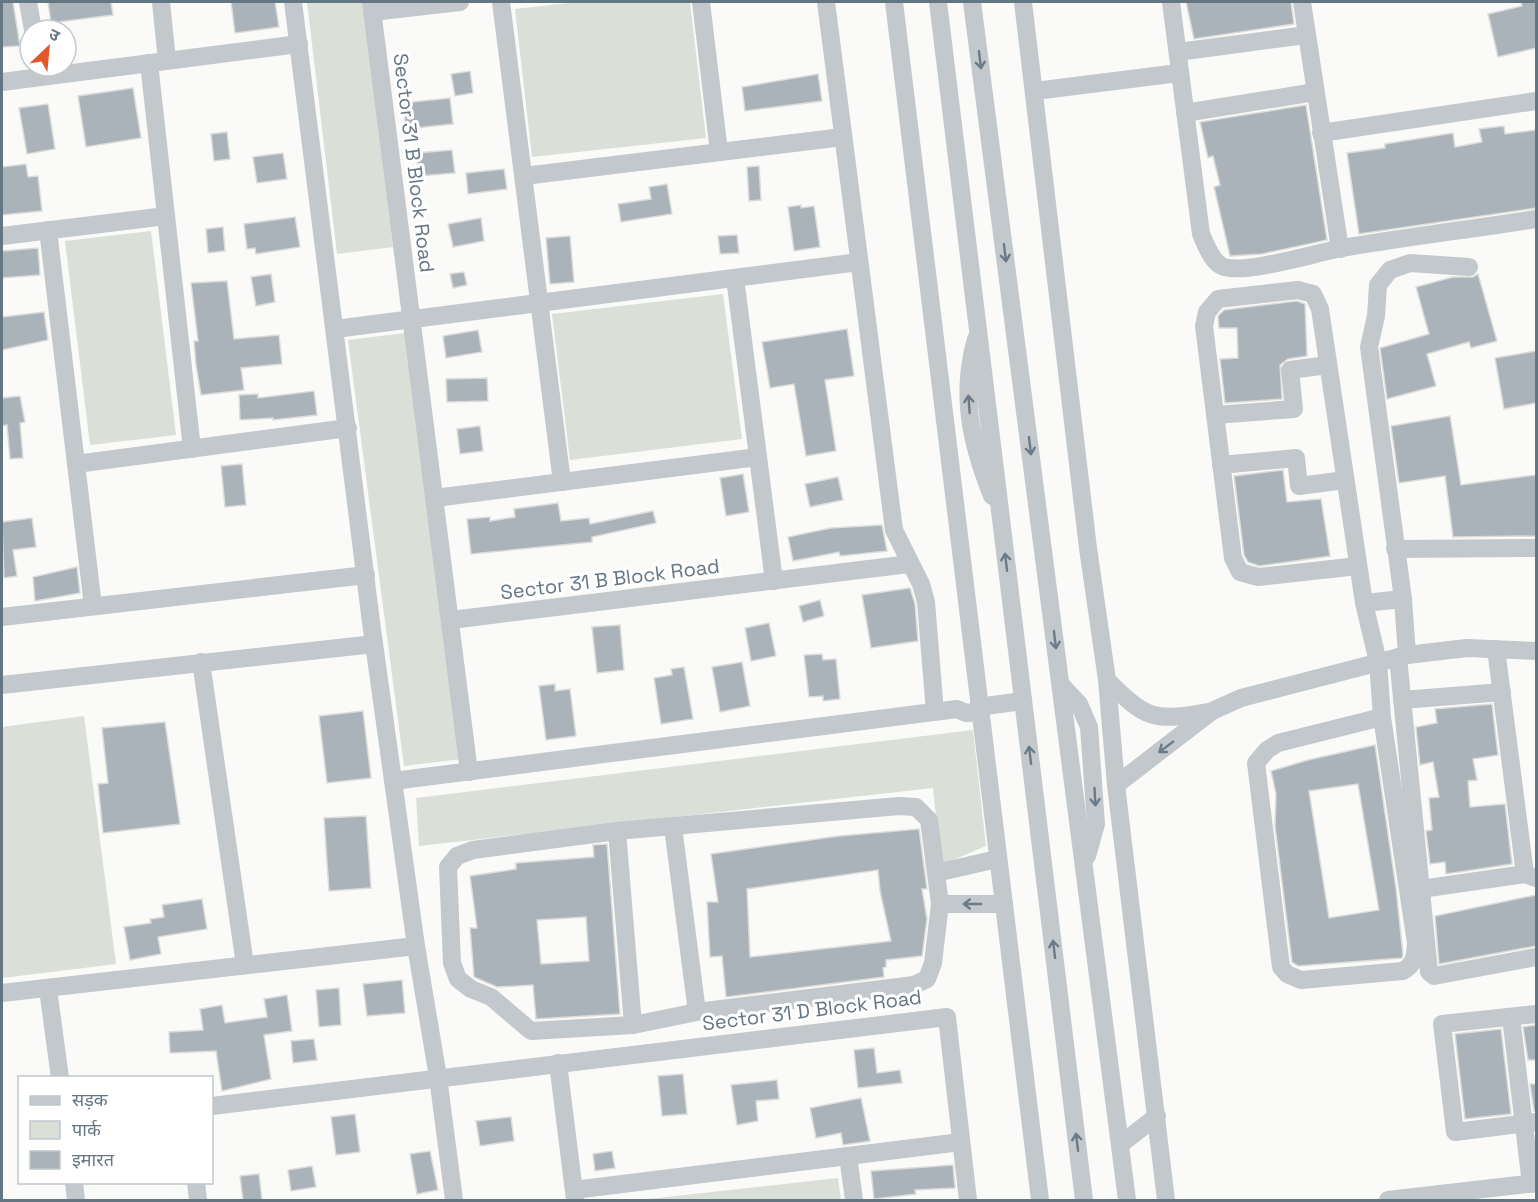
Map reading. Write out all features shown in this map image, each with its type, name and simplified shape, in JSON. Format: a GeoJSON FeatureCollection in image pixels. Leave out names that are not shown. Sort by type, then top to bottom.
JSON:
{"type":"FeatureCollection","features":[{"type":"Feature","properties":{"kind":"street"},"geometry":{"type":"LineString","coordinates":[[28,2],[31,18]]}},
{"type":"Feature","properties":{"kind":"street"},"geometry":{"type":"LineString","coordinates":[[161,2],[158,62],[166,216],[192,449]]}},
{"type":"Feature","properties":{"kind":"street"},"geometry":{"type":"LineString","coordinates":[[293,2],[371,622],[454,1200]]}},
{"type":"Feature","properties":{"kind":"street","name":"Sector 31 B Block Road"},"geometry":{"type":"LineString","coordinates":[[460,2],[372,7],[469,772]]}},
{"type":"Feature","properties":{"kind":"street"},"geometry":{"type":"LineString","coordinates":[[501,2],[562,482]]}},
{"type":"Feature","properties":{"kind":"street"},"geometry":{"type":"LineString","coordinates":[[701,2],[719,152]]}},
{"type":"Feature","properties":{"kind":"street"},"geometry":{"type":"LineString","coordinates":[[826,2],[894,530],[921,584],[926,602],[935,712]]}},
{"type":"Feature","properties":{"kind":"street"},"geometry":{"type":"LineString","coordinates":[[894,2],[978,707],[1041,1200]]}},
{"type":"Feature","properties":{"kind":"street"},"geometry":{"type":"LineString","coordinates":[[938,2],[1084,1200]]}},
{"type":"Feature","properties":{"kind":"street"},"geometry":{"type":"LineString","coordinates":[[972,2],[1121,1144],[1126,1200]]}},
{"type":"Feature","properties":{"kind":"street"},"geometry":{"type":"LineString","coordinates":[[1023,2],[1088,548],[1107,680],[1116,786],[1166,1200]]}},
{"type":"Feature","properties":{"kind":"street"},"geometry":{"type":"LineString","coordinates":[[1171,2],[1201,234],[1212,256],[1222,266],[1235,268],[1257,265],[1340,249],[1536,219]]}},
{"type":"Feature","properties":{"kind":"street"},"geometry":{"type":"LineString","coordinates":[[1302,2],[1340,249]]}},
{"type":"Feature","properties":{"kind":"street"},"geometry":{"type":"LineString","coordinates":[[1178,52],[1306,35]]}},
{"type":"Feature","properties":{"kind":"street"},"geometry":{"type":"LineString","coordinates":[[78,69],[158,62],[299,44]]}},
{"type":"Feature","properties":{"kind":"street"},"geometry":{"type":"LineString","coordinates":[[1035,91],[1179,73]]}},
{"type":"Feature","properties":{"kind":"street"},"geometry":{"type":"LineString","coordinates":[[2,82],[18,78]]}},
{"type":"Feature","properties":{"kind":"street"},"geometry":{"type":"LineString","coordinates":[[1185,113],[1315,92]]}},
{"type":"Feature","properties":{"kind":"street"},"geometry":{"type":"LineString","coordinates":[[1321,133],[1536,101]]}},
{"type":"Feature","properties":{"kind":"street"},"geometry":{"type":"LineString","coordinates":[[524,176],[843,137]]}},
{"type":"Feature","properties":{"kind":"street"},"geometry":{"type":"LineString","coordinates":[[2,236],[166,216]]}},
{"type":"Feature","properties":{"kind":"street"},"geometry":{"type":"LineString","coordinates":[[48,230],[93,606]]}},
{"type":"Feature","properties":{"kind":"street"},"geometry":{"type":"LineString","coordinates":[[335,329],[859,262]]}},
{"type":"Feature","properties":{"kind":"street"},"geometry":{"type":"LineString","coordinates":[[1469,267],[1410,263],[1390,270],[1378,285],[1376,316],[1369,347],[1403,599],[1402,700],[1429,972],[1434,976],[1536,957]]}},
{"type":"Feature","properties":{"kind":"street"},"geometry":{"type":"LineString","coordinates":[[735,278],[774,581]]}},
{"type":"Feature","properties":{"kind":"street"},"geometry":{"type":"LineString","coordinates":[[1358,566],[1258,577],[1240,572],[1233,558],[1204,326],[1207,312],[1218,299],[1298,290],[1313,294],[1320,309],[1364,603],[1378,662],[1382,717],[1416,943],[1415,957],[1411,966],[1403,971],[1301,980],[1287,974],[1281,968],[1256,763],[1267,750],[1278,742],[1382,717]]}},
{"type":"Feature","properties":{"kind":"street"},"geometry":{"type":"LineString","coordinates":[[1215,415],[1294,409],[1290,370],[1328,365]]}},
{"type":"Feature","properties":{"kind":"street"},"geometry":{"type":"LineString","coordinates":[[76,464],[348,428]]}},
{"type":"Feature","properties":{"kind":"street"},"geometry":{"type":"LineString","coordinates":[[435,498],[758,457]]}},
{"type":"Feature","properties":{"kind":"street"},"geometry":{"type":"LineString","coordinates":[[1221,465],[1296,458],[1299,486],[1345,480]]}},
{"type":"Feature","properties":{"kind":"street"},"geometry":{"type":"LineString","coordinates":[[1395,549],[1536,548]]}},
{"type":"Feature","properties":{"kind":"street","name":"Sector 31 B Block Road"},"geometry":{"type":"LineString","coordinates":[[451,620],[909,564]]}},
{"type":"Feature","properties":{"kind":"street"},"geometry":{"type":"LineString","coordinates":[[2,617],[366,575]]}},
{"type":"Feature","properties":{"kind":"street"},"geometry":{"type":"LineString","coordinates":[[1364,603],[1403,599]]}},
{"type":"Feature","properties":{"kind":"street"},"geometry":{"type":"LineString","coordinates":[[2,685],[374,644]]}},
{"type":"Feature","properties":{"kind":"street"},"geometry":{"type":"LineString","coordinates":[[1107,680],[1135,708],[1155,717],[1176,718],[1212,711],[1241,698],[1402,656],[1467,648],[1536,651]]}},
{"type":"Feature","properties":{"kind":"street"},"geometry":{"type":"LineString","coordinates":[[1421,889],[1531,876],[1496,649]]}},
{"type":"Feature","properties":{"kind":"street"},"geometry":{"type":"LineString","coordinates":[[201,663],[245,965]]}},
{"type":"Feature","properties":{"kind":"street"},"geometry":{"type":"LineString","coordinates":[[1402,700],[1502,692]]}},
{"type":"Feature","properties":{"kind":"street"},"geometry":{"type":"LineString","coordinates":[[393,781],[957,709],[964,703],[978,707],[1023,701]]}},
{"type":"Feature","properties":{"kind":"street"},"geometry":{"type":"LineString","coordinates":[[1116,786],[1212,711]]}},
{"type":"Feature","properties":{"kind":"street"},"geometry":{"type":"LineString","coordinates":[[899,806],[916,807],[929,820],[940,904],[933,963],[927,979],[914,985],[697,1012],[633,1025],[531,1031],[491,997],[471,989],[458,979],[452,963],[448,867],[457,856],[473,850],[617,831],[899,806]]}},
{"type":"Feature","properties":{"kind":"street"},"geometry":{"type":"LineString","coordinates":[[673,827],[697,1012]]}},
{"type":"Feature","properties":{"kind":"street"},"geometry":{"type":"LineString","coordinates":[[617,831],[633,1025]]}},
{"type":"Feature","properties":{"kind":"street"},"geometry":{"type":"LineString","coordinates":[[936,873],[997,859]]}},
{"type":"Feature","properties":{"kind":"street"},"geometry":{"type":"LineString","coordinates":[[940,904],[1004,904]]}},
{"type":"Feature","properties":{"kind":"street"},"geometry":{"type":"LineString","coordinates":[[2,993],[416,946]]}},
{"type":"Feature","properties":{"kind":"street"},"geometry":{"type":"LineString","coordinates":[[48,988],[60,1076]]}},
{"type":"Feature","properties":{"kind":"street"},"geometry":{"type":"LineString","coordinates":[[1530,1122],[1455,1132],[1442,1024],[1536,1014]]}},
{"type":"Feature","properties":{"kind":"street","name":"Sector 31 D Block Road"},"geometry":{"type":"LineString","coordinates":[[213,1106],[947,1017],[968,1200]]}},
{"type":"Feature","properties":{"kind":"street"},"geometry":{"type":"LineString","coordinates":[[1388,1200],[1534,1183],[1530,1122],[1511,1017]]}},
{"type":"Feature","properties":{"kind":"street"},"geometry":{"type":"LineString","coordinates":[[558,1063],[574,1195],[961,1142]]}},
{"type":"Feature","properties":{"kind":"street"},"geometry":{"type":"LineString","coordinates":[[1121,1144],[1157,1116]]}},
{"type":"Feature","properties":{"kind":"street"},"geometry":{"type":"LineString","coordinates":[[848,1156],[854,1200]]}},
{"type":"Feature","properties":{"kind":"street"},"geometry":{"type":"LineString","coordinates":[[74,1184],[76,1200]]}},
{"type":"Feature","properties":{"kind":"street"},"geometry":{"type":"LineString","coordinates":[[196,1184],[198,1200]]}},
{"type":"Feature","properties":{"kind":"green space"},"geometry":{"type":"Polygon","coordinates":[[[307,2],[363,2],[393,247],[337,254],[307,2]]]}},
{"type":"Feature","properties":{"kind":"green space"},"geometry":{"type":"Polygon","coordinates":[[[578,2],[690,2],[706,138],[532,157],[515,9],[578,2]]]}},
{"type":"Feature","properties":{"kind":"green space"},"geometry":{"type":"Polygon","coordinates":[[[151,231],[176,435],[90,445],[65,241],[151,231]]]}},
{"type":"Feature","properties":{"kind":"green space"},"geometry":{"type":"Polygon","coordinates":[[[723,294],[742,439],[570,460],[552,314],[723,294]]]}},
{"type":"Feature","properties":{"kind":"green space"},"geometry":{"type":"Polygon","coordinates":[[[405,333],[461,759],[404,766],[348,340],[405,333]]]}},
{"type":"Feature","properties":{"kind":"green space"},"geometry":{"type":"Polygon","coordinates":[[[84,716],[116,964],[2,978],[2,727],[84,716]]]}},
{"type":"Feature","properties":{"kind":"green space"},"geometry":{"type":"Polygon","coordinates":[[[973,730],[986,846],[941,865],[933,788],[419,846],[416,798],[973,730]]]}},
{"type":"Feature","properties":{"kind":"green space"},"geometry":{"type":"Polygon","coordinates":[[[838,1178],[841,1200],[639,1200],[838,1178]]]}},
{"type":"Feature","properties":{"kind":"building"},"geometry":{"type":"Polygon","coordinates":[[[2,2],[13,2],[18,46],[2,47],[2,2]]]}},
{"type":"Feature","properties":{"kind":"building"},"geometry":{"type":"Polygon","coordinates":[[[48,2],[111,2],[113,15],[78,20],[50,18],[48,2]]]}},
{"type":"Feature","properties":{"kind":"building"},"geometry":{"type":"Polygon","coordinates":[[[231,2],[275,2],[279,27],[235,33],[231,2]]]}},
{"type":"Feature","properties":{"kind":"building"},"geometry":{"type":"Polygon","coordinates":[[[1186,2],[1291,2],[1294,24],[1194,39],[1186,2]]]}},
{"type":"Feature","properties":{"kind":"building"},"geometry":{"type":"Polygon","coordinates":[[[1521,2],[1536,2],[1536,48],[1498,57],[1488,14],[1522,6],[1521,2]]]}},
{"type":"Feature","properties":{"kind":"building"},"geometry":{"type":"Polygon","coordinates":[[[470,71],[473,93],[455,96],[451,74],[470,71]]]}},
{"type":"Feature","properties":{"kind":"building"},"geometry":{"type":"Polygon","coordinates":[[[818,74],[822,101],[745,111],[742,87],[818,74]]]}},
{"type":"Feature","properties":{"kind":"building"},"geometry":{"type":"Polygon","coordinates":[[[133,88],[141,138],[86,147],[78,96],[133,88]]]}},
{"type":"Feature","properties":{"kind":"building"},"geometry":{"type":"Polygon","coordinates":[[[450,98],[453,124],[406,129],[403,103],[450,98]]]}},
{"type":"Feature","properties":{"kind":"building"},"geometry":{"type":"Polygon","coordinates":[[[48,104],[55,149],[27,154],[19,108],[48,104]]]}},
{"type":"Feature","properties":{"kind":"building"},"geometry":{"type":"Polygon","coordinates":[[[1306,105],[1327,240],[1262,254],[1230,256],[1214,187],[1220,185],[1213,156],[1208,158],[1200,122],[1306,105]]]}},
{"type":"Feature","properties":{"kind":"building"},"geometry":{"type":"Polygon","coordinates":[[[1504,126],[1505,134],[1536,130],[1536,208],[1359,234],[1347,153],[1385,148],[1385,144],[1453,133],[1455,147],[1482,142],[1479,129],[1504,126]]]}},
{"type":"Feature","properties":{"kind":"building"},"geometry":{"type":"Polygon","coordinates":[[[227,132],[230,159],[214,161],[211,134],[227,132]]]}},
{"type":"Feature","properties":{"kind":"building"},"geometry":{"type":"Polygon","coordinates":[[[452,150],[455,173],[419,176],[416,153],[452,150]]]}},
{"type":"Feature","properties":{"kind":"building"},"geometry":{"type":"Polygon","coordinates":[[[283,153],[287,179],[257,183],[253,157],[283,153]]]}},
{"type":"Feature","properties":{"kind":"building"},"geometry":{"type":"Polygon","coordinates":[[[26,164],[28,177],[38,176],[42,211],[2,215],[2,167],[26,164]]]}},
{"type":"Feature","properties":{"kind":"building"},"geometry":{"type":"Polygon","coordinates":[[[759,166],[761,200],[749,201],[747,167],[759,166]]]}},
{"type":"Feature","properties":{"kind":"building"},"geometry":{"type":"Polygon","coordinates":[[[504,169],[507,189],[468,194],[466,173],[504,169]]]}},
{"type":"Feature","properties":{"kind":"building"},"geometry":{"type":"Polygon","coordinates":[[[667,184],[672,214],[621,222],[618,204],[651,199],[649,187],[667,184]]]}},
{"type":"Feature","properties":{"kind":"building"},"geometry":{"type":"Polygon","coordinates":[[[801,205],[801,208],[814,206],[820,247],[794,251],[788,207],[801,205]]]}},
{"type":"Feature","properties":{"kind":"building"},"geometry":{"type":"Polygon","coordinates":[[[295,217],[300,247],[256,254],[255,248],[247,249],[244,224],[295,217]]]}},
{"type":"Feature","properties":{"kind":"building"},"geometry":{"type":"Polygon","coordinates":[[[481,218],[484,241],[453,247],[448,224],[481,218]]]}},
{"type":"Feature","properties":{"kind":"building"},"geometry":{"type":"Polygon","coordinates":[[[223,227],[225,251],[208,253],[206,229],[223,227]]]}},
{"type":"Feature","properties":{"kind":"building"},"geometry":{"type":"Polygon","coordinates":[[[737,235],[739,253],[720,254],[718,236],[737,235]]]}},
{"type":"Feature","properties":{"kind":"building"},"geometry":{"type":"Polygon","coordinates":[[[570,236],[574,282],[550,284],[546,238],[570,236]]]}},
{"type":"Feature","properties":{"kind":"building"},"geometry":{"type":"Polygon","coordinates":[[[38,248],[40,275],[2,278],[2,251],[38,248]]]}},
{"type":"Feature","properties":{"kind":"building"},"geometry":{"type":"Polygon","coordinates":[[[464,272],[467,285],[453,288],[450,274],[464,272]]]}},
{"type":"Feature","properties":{"kind":"building"},"geometry":{"type":"Polygon","coordinates":[[[271,274],[275,302],[256,306],[251,277],[271,274]]]}},
{"type":"Feature","properties":{"kind":"building"},"geometry":{"type":"Polygon","coordinates":[[[1478,274],[1497,341],[1471,348],[1469,342],[1427,354],[1436,386],[1387,399],[1380,348],[1429,334],[1416,287],[1453,277],[1473,277],[1478,274]]]}},
{"type":"Feature","properties":{"kind":"building"},"geometry":{"type":"Polygon","coordinates":[[[227,281],[234,339],[279,335],[282,364],[241,368],[244,390],[201,395],[196,365],[194,341],[198,341],[191,283],[227,281]]]}},
{"type":"Feature","properties":{"kind":"building"},"geometry":{"type":"Polygon","coordinates":[[[1297,301],[1305,304],[1307,356],[1288,359],[1280,365],[1282,399],[1225,403],[1220,359],[1238,358],[1237,328],[1219,328],[1218,316],[1224,310],[1297,301]]]}},
{"type":"Feature","properties":{"kind":"building"},"geometry":{"type":"Polygon","coordinates":[[[44,312],[48,340],[2,350],[2,317],[44,312]]]}},
{"type":"Feature","properties":{"kind":"building"},"geometry":{"type":"Polygon","coordinates":[[[847,329],[854,376],[825,380],[836,451],[806,456],[794,384],[770,388],[762,342],[847,329]]]}},
{"type":"Feature","properties":{"kind":"building"},"geometry":{"type":"Polygon","coordinates":[[[478,330],[482,352],[446,358],[443,336],[478,330]]]}},
{"type":"Feature","properties":{"kind":"building"},"geometry":{"type":"Polygon","coordinates":[[[1536,351],[1536,403],[1504,409],[1495,358],[1536,351]]]}},
{"type":"Feature","properties":{"kind":"building"},"geometry":{"type":"Polygon","coordinates":[[[487,378],[488,401],[447,402],[446,379],[487,378]]]}},
{"type":"Feature","properties":{"kind":"building"},"geometry":{"type":"Polygon","coordinates":[[[314,391],[317,415],[273,420],[273,418],[240,420],[239,395],[258,394],[258,398],[314,391]]]}},
{"type":"Feature","properties":{"kind":"building"},"geometry":{"type":"Polygon","coordinates":[[[20,396],[25,422],[20,423],[23,458],[10,459],[7,425],[2,426],[2,398],[20,396]]]}},
{"type":"Feature","properties":{"kind":"building"},"geometry":{"type":"Polygon","coordinates":[[[1450,416],[1461,485],[1536,475],[1536,536],[1453,537],[1445,476],[1399,483],[1391,426],[1450,416]]]}},
{"type":"Feature","properties":{"kind":"building"},"geometry":{"type":"Polygon","coordinates":[[[480,426],[483,451],[460,454],[457,429],[480,426]]]}},
{"type":"Feature","properties":{"kind":"building"},"geometry":{"type":"Polygon","coordinates":[[[242,464],[246,505],[225,507],[221,466],[242,464]]]}},
{"type":"Feature","properties":{"kind":"building"},"geometry":{"type":"Polygon","coordinates":[[[1283,470],[1287,502],[1321,499],[1330,556],[1259,566],[1248,562],[1244,555],[1234,476],[1283,470]]]}},
{"type":"Feature","properties":{"kind":"building"},"geometry":{"type":"Polygon","coordinates":[[[743,474],[749,512],[726,516],[720,478],[743,474]]]}},
{"type":"Feature","properties":{"kind":"building"},"geometry":{"type":"Polygon","coordinates":[[[838,477],[843,500],[810,507],[805,484],[838,477]]]}},
{"type":"Feature","properties":{"kind":"building"},"geometry":{"type":"Polygon","coordinates":[[[558,503],[561,521],[589,518],[590,524],[653,511],[656,523],[592,537],[592,542],[471,554],[467,519],[490,517],[490,521],[515,517],[514,509],[558,503]]]}},
{"type":"Feature","properties":{"kind":"building"},"geometry":{"type":"Polygon","coordinates":[[[32,518],[36,547],[13,550],[17,576],[4,578],[2,522],[32,518]]]}},
{"type":"Feature","properties":{"kind":"building"},"geometry":{"type":"Polygon","coordinates":[[[882,525],[887,551],[840,556],[839,552],[793,561],[788,537],[831,528],[882,525]]]}},
{"type":"Feature","properties":{"kind":"building"},"geometry":{"type":"Polygon","coordinates":[[[77,567],[80,593],[35,601],[33,577],[77,567]]]}},
{"type":"Feature","properties":{"kind":"building"},"geometry":{"type":"Polygon","coordinates":[[[910,588],[915,604],[918,641],[871,648],[862,595],[910,588]]]}},
{"type":"Feature","properties":{"kind":"building"},"geometry":{"type":"Polygon","coordinates":[[[820,600],[824,616],[803,622],[799,606],[820,600]]]}},
{"type":"Feature","properties":{"kind":"building"},"geometry":{"type":"Polygon","coordinates":[[[769,623],[776,656],[751,661],[745,628],[769,623]]]}},
{"type":"Feature","properties":{"kind":"building"},"geometry":{"type":"Polygon","coordinates":[[[620,625],[624,670],[597,673],[592,627],[620,625]]]}},
{"type":"Feature","properties":{"kind":"building"},"geometry":{"type":"Polygon","coordinates":[[[822,654],[823,660],[836,659],[840,699],[823,701],[823,696],[809,697],[804,655],[822,654]]]}},
{"type":"Feature","properties":{"kind":"building"},"geometry":{"type":"Polygon","coordinates":[[[742,662],[750,706],[720,712],[712,667],[742,662]]]}},
{"type":"Feature","properties":{"kind":"building"},"geometry":{"type":"Polygon","coordinates":[[[684,667],[693,719],[661,724],[654,678],[672,675],[671,669],[684,667]]]}},
{"type":"Feature","properties":{"kind":"building"},"geometry":{"type":"Polygon","coordinates":[[[555,684],[555,691],[570,689],[576,736],[546,740],[539,686],[555,684]]]}},
{"type":"Feature","properties":{"kind":"building"},"geometry":{"type":"Polygon","coordinates":[[[1492,704],[1498,755],[1473,759],[1477,780],[1468,781],[1470,807],[1505,804],[1512,864],[1446,874],[1445,862],[1430,864],[1426,831],[1432,830],[1429,798],[1439,797],[1433,762],[1420,765],[1416,727],[1437,723],[1435,709],[1492,704]]]}},
{"type":"Feature","properties":{"kind":"building"},"geometry":{"type":"Polygon","coordinates":[[[363,711],[371,778],[327,783],[319,716],[363,711]]]}},
{"type":"Feature","properties":{"kind":"building"},"geometry":{"type":"Polygon","coordinates":[[[165,722],[180,824],[103,833],[98,784],[108,783],[102,728],[165,722]]]}},
{"type":"Feature","properties":{"kind":"building"},"geometry":{"type":"Polygon","coordinates":[[[1375,745],[1396,888],[1402,958],[1298,966],[1292,962],[1275,826],[1276,794],[1271,771],[1375,745]],[[1358,784],[1309,791],[1329,918],[1379,910],[1358,784]]]}},
{"type":"Feature","properties":{"kind":"building"},"geometry":{"type":"Polygon","coordinates":[[[366,816],[371,888],[329,891],[324,818],[366,816]]]}},
{"type":"Feature","properties":{"kind":"building"},"geometry":{"type":"Polygon","coordinates":[[[919,829],[927,889],[922,889],[927,919],[922,956],[886,960],[886,967],[883,968],[884,977],[726,997],[722,956],[710,957],[707,902],[718,902],[711,854],[839,836],[919,829]],[[878,870],[747,889],[750,957],[891,941],[880,891],[878,870]]]}},
{"type":"Feature","properties":{"kind":"building"},"geometry":{"type":"Polygon","coordinates":[[[607,844],[620,1014],[536,1019],[533,985],[497,987],[474,977],[470,928],[477,928],[470,876],[516,869],[516,863],[594,857],[593,845],[607,844]],[[586,917],[537,920],[541,964],[589,961],[586,917]]]}},
{"type":"Feature","properties":{"kind":"building"},"geometry":{"type":"Polygon","coordinates":[[[1536,895],[1536,946],[1439,964],[1435,916],[1536,895]]]}},
{"type":"Feature","properties":{"kind":"building"},"geometry":{"type":"Polygon","coordinates":[[[202,899],[207,929],[158,937],[161,954],[130,960],[124,927],[151,923],[150,919],[164,917],[162,905],[202,899]]]}},
{"type":"Feature","properties":{"kind":"building"},"geometry":{"type":"Polygon","coordinates":[[[402,980],[405,1013],[367,1016],[363,984],[402,980]]]}},
{"type":"Feature","properties":{"kind":"building"},"geometry":{"type":"Polygon","coordinates":[[[339,988],[341,1025],[319,1027],[316,990],[339,988]]]}},
{"type":"Feature","properties":{"kind":"building"},"geometry":{"type":"Polygon","coordinates":[[[287,995],[292,1031],[264,1035],[271,1079],[222,1091],[216,1051],[170,1053],[169,1032],[203,1030],[200,1009],[222,1005],[225,1023],[267,1017],[264,999],[287,995]]]}},
{"type":"Feature","properties":{"kind":"building"},"geometry":{"type":"Polygon","coordinates":[[[1536,1025],[1536,1060],[1528,1060],[1523,1027],[1536,1025]]]}},
{"type":"Feature","properties":{"kind":"building"},"geometry":{"type":"Polygon","coordinates":[[[1501,1029],[1511,1114],[1465,1119],[1455,1034],[1501,1029]]]}},
{"type":"Feature","properties":{"kind":"building"},"geometry":{"type":"Polygon","coordinates":[[[314,1039],[317,1060],[293,1063],[291,1041],[314,1039]]]}},
{"type":"Feature","properties":{"kind":"building"},"geometry":{"type":"Polygon","coordinates":[[[874,1048],[877,1073],[900,1070],[902,1083],[858,1088],[854,1050],[874,1048]]]}},
{"type":"Feature","properties":{"kind":"building"},"geometry":{"type":"Polygon","coordinates":[[[683,1074],[687,1114],[662,1116],[658,1076],[683,1074]]]}},
{"type":"Feature","properties":{"kind":"building"},"geometry":{"type":"Polygon","coordinates":[[[777,1080],[779,1099],[756,1101],[758,1121],[737,1125],[731,1085],[777,1080]]]}},
{"type":"Feature","properties":{"kind":"building"},"geometry":{"type":"Polygon","coordinates":[[[1530,1084],[1536,1084],[1536,1111],[1534,1111],[1530,1084]]]}},
{"type":"Feature","properties":{"kind":"building"},"geometry":{"type":"Polygon","coordinates":[[[861,1098],[870,1141],[843,1145],[841,1133],[816,1138],[810,1108],[861,1098]]]}},
{"type":"Feature","properties":{"kind":"building"},"geometry":{"type":"Polygon","coordinates":[[[355,1114],[360,1152],[336,1155],[331,1117],[355,1114]]]}},
{"type":"Feature","properties":{"kind":"building"},"geometry":{"type":"Polygon","coordinates":[[[511,1117],[514,1141],[480,1146],[476,1121],[511,1117]]]}},
{"type":"Feature","properties":{"kind":"building"},"geometry":{"type":"Polygon","coordinates":[[[430,1151],[438,1190],[417,1194],[410,1154],[430,1151]]]}},
{"type":"Feature","properties":{"kind":"building"},"geometry":{"type":"Polygon","coordinates":[[[612,1151],[615,1168],[595,1171],[593,1154],[612,1151]]]}},
{"type":"Feature","properties":{"kind":"building"},"geometry":{"type":"Polygon","coordinates":[[[953,1165],[955,1188],[915,1190],[916,1194],[874,1199],[871,1171],[953,1165]]]}},
{"type":"Feature","properties":{"kind":"building"},"geometry":{"type":"Polygon","coordinates":[[[312,1166],[316,1187],[291,1191],[288,1170],[312,1166]]]}},
{"type":"Feature","properties":{"kind":"building"},"geometry":{"type":"Polygon","coordinates":[[[259,1174],[262,1200],[243,1200],[240,1176],[259,1174]]]}}]}
